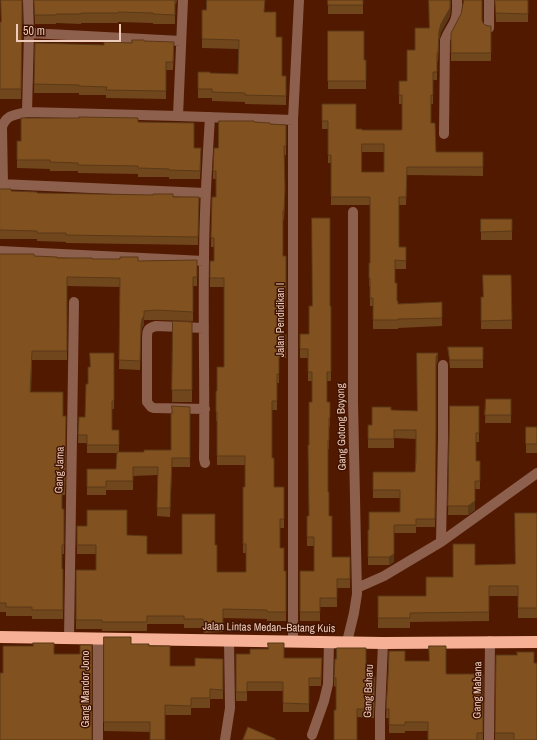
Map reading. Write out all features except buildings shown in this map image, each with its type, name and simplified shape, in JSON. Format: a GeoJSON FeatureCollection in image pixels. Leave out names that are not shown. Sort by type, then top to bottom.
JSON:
{"type":"FeatureCollection","features":[{"type":"Feature","properties":{"kind":"highway","name":"Jalan Lintas Medan–Batang Kuis"},"geometry":{"type":"LineString","coordinates":[[0,637],[383,643],[490,641],[537,642]]}},
{"type":"Feature","properties":{"kind":"street"},"geometry":{"type":"LineString","coordinates":[[27,112],[29,33],[28,0]]}},
{"type":"Feature","properties":{"kind":"street"},"geometry":{"type":"LineString","coordinates":[[178,116],[183,0]]}},
{"type":"Feature","properties":{"kind":"street","name":"Jalan Pendidikan I"},"geometry":{"type":"LineString","coordinates":[[293,641],[293,120],[299,0]]}},
{"type":"Feature","properties":{"kind":"street"},"geometry":{"type":"LineString","coordinates":[[444,134],[445,40],[448,32],[454,24],[457,0]]}},
{"type":"Feature","properties":{"kind":"street"},"geometry":{"type":"LineString","coordinates":[[489,0],[489,28]]}},
{"type":"Feature","properties":{"kind":"street"},"geometry":{"type":"LineString","coordinates":[[29,33],[181,41]]}},
{"type":"Feature","properties":{"kind":"street"},"geometry":{"type":"LineString","coordinates":[[205,193],[1,184],[2,127],[4,121],[11,116],[27,112],[293,120]]}},
{"type":"Feature","properties":{"kind":"street"},"geometry":{"type":"LineString","coordinates":[[205,463],[204,261],[205,193],[210,117]]}},
{"type":"Feature","properties":{"kind":"street","name":"Gang Gotong Boyong"},"geometry":{"type":"LineString","coordinates":[[348,642],[357,591],[353,402],[353,212]]}},
{"type":"Feature","properties":{"kind":"street"},"geometry":{"type":"LineString","coordinates":[[0,251],[204,261]]}},
{"type":"Feature","properties":{"kind":"street","name":"Gang Jama"},"geometry":{"type":"LineString","coordinates":[[69,638],[74,302]]}},
{"type":"Feature","properties":{"kind":"street"},"geometry":{"type":"LineString","coordinates":[[204,328],[156,326],[149,329],[147,332],[147,402],[154,408],[205,409]]}},
{"type":"Feature","properties":{"kind":"street"},"geometry":{"type":"LineString","coordinates":[[442,542],[443,365]]}},
{"type":"Feature","properties":{"kind":"street"},"geometry":{"type":"LineString","coordinates":[[357,591],[442,542],[537,473]]}},
{"type":"Feature","properties":{"kind":"street","name":"Gang Mandor Jono"},"geometry":{"type":"LineString","coordinates":[[98,639],[98,740]]}},
{"type":"Feature","properties":{"kind":"street"},"geometry":{"type":"LineString","coordinates":[[225,739],[230,708],[229,641]]}},
{"type":"Feature","properties":{"kind":"street","name":"Gang Mabana"},"geometry":{"type":"LineString","coordinates":[[489,740],[490,641]]}},
{"type":"Feature","properties":{"kind":"street"},"geometry":{"type":"LineString","coordinates":[[312,735],[324,702],[328,684],[327,642]]}},
{"type":"Feature","properties":{"kind":"street","name":"Gang Baharu"},"geometry":{"type":"LineString","coordinates":[[380,740],[383,643]]}}]}
